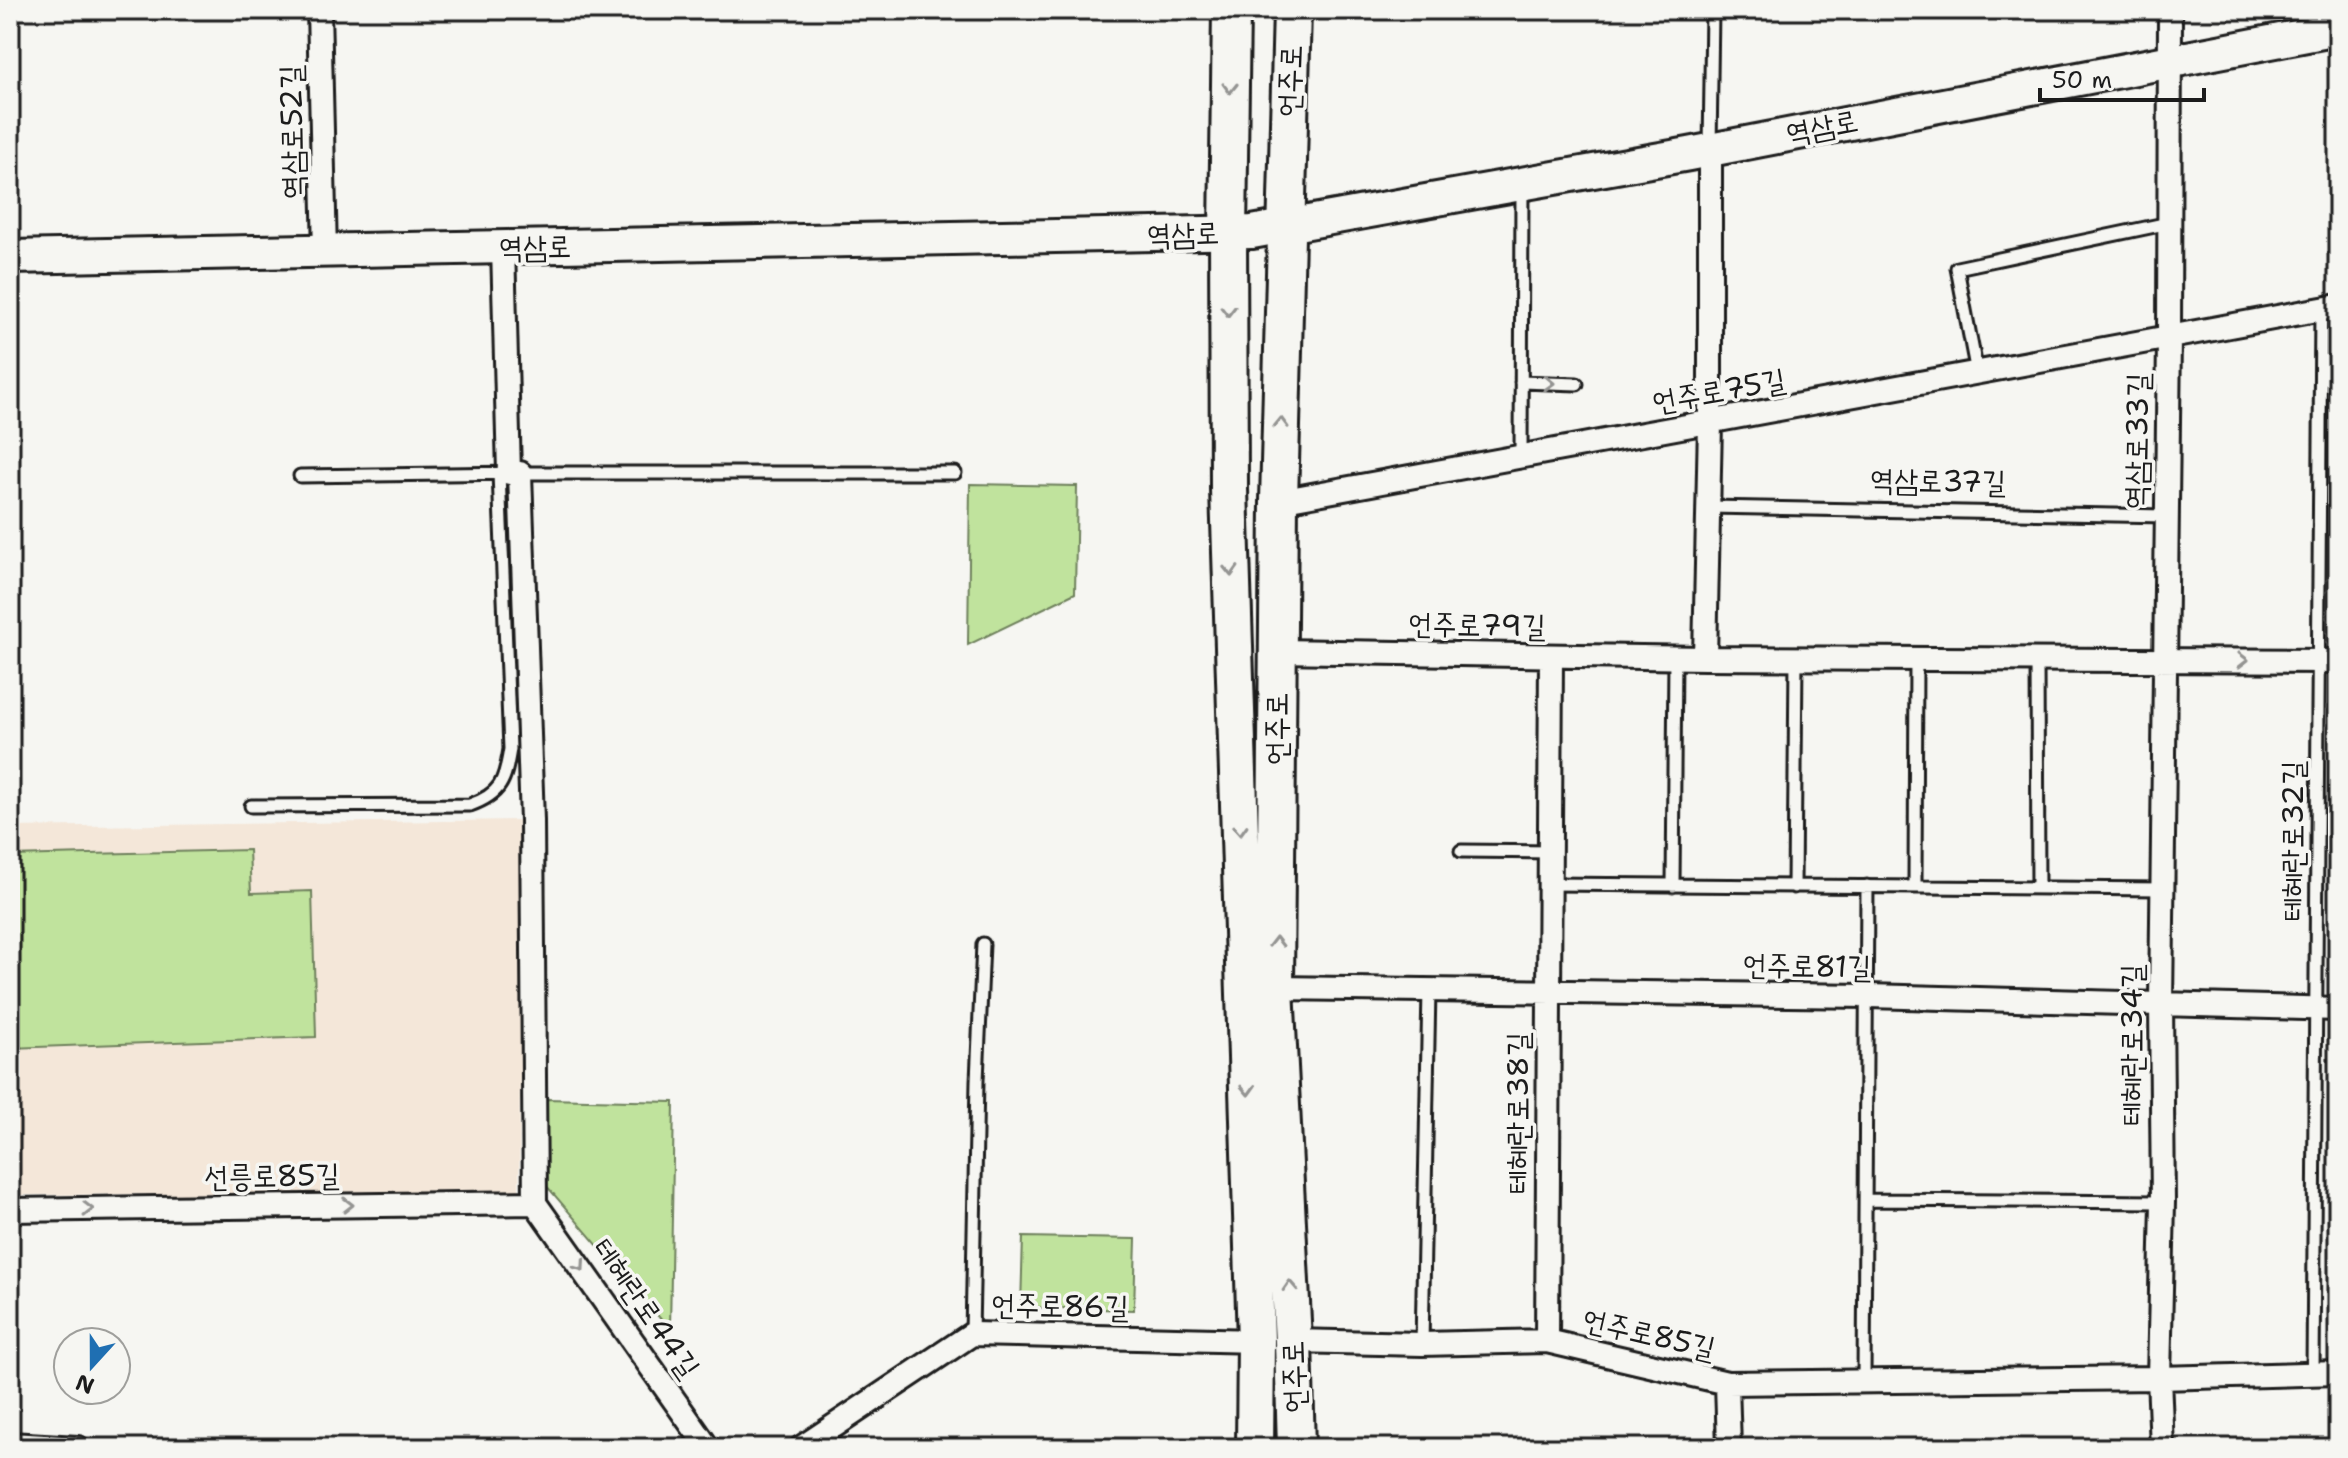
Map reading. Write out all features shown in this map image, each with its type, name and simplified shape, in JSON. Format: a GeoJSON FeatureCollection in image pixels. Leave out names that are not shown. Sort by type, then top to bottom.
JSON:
{"type":"FeatureCollection","features":[{"type":"Feature","properties":{"kind":"main road","name":"언주로"},"geometry":{"type":"LineString","coordinates":[[1231,10],[1229,489],[1256,1341],[1255,1448]]}},
{"type":"Feature","properties":{"kind":"main road","name":"언주로"},"geometry":{"type":"LineString","coordinates":[[1292,10],[1279,501],[1275,988],[1296,1448]]}},
{"type":"Feature","properties":{"kind":"main road","name":"역삼로"},"geometry":{"type":"LineString","coordinates":[[10,257],[1228,233],[1285,227],[1522,184],[2338,29]]}},
{"type":"Feature","properties":{"kind":"street","name":"역삼로52길"},"geometry":{"type":"LineString","coordinates":[[319,10],[325,252]]}},
{"type":"Feature","properties":{"kind":"street","name":"역삼로33길"},"geometry":{"type":"LineString","coordinates":[[2165,660],[2170,10]]}},
{"type":"Feature","properties":{"kind":"street"},"geometry":{"type":"LineString","coordinates":[[1705,658],[1710,423],[1710,148]]}},
{"type":"Feature","properties":{"kind":"street"},"geometry":{"type":"LineString","coordinates":[[503,247],[509,473],[532,821],[535,1203]]}},
{"type":"Feature","properties":{"kind":"street","name":"언주로75길"},"geometry":{"type":"LineString","coordinates":[[1279,501],[2329,308]]}},
{"type":"Feature","properties":{"kind":"street","name":"언주로79길"},"geometry":{"type":"LineString","coordinates":[[1278,651],[1551,657],[2328,661]]}},
{"type":"Feature","properties":{"kind":"street","name":"테헤란로38길"},"geometry":{"type":"LineString","coordinates":[[1547,1341],[1551,657]]}},
{"type":"Feature","properties":{"kind":"street","name":"테헤란로34길"},"geometry":{"type":"LineString","coordinates":[[2162,1448],[2159,1378],[2163,1202],[2161,1004],[2165,660]]}},
{"type":"Feature","properties":{"kind":"street","name":"언주로81길"},"geometry":{"type":"LineString","coordinates":[[1275,988],[1868,996],[2327,1009]]}},
{"type":"Feature","properties":{"kind":"street","name":"선릉로85길"},"geometry":{"type":"LineString","coordinates":[[10,1210],[535,1203]]}},
{"type":"Feature","properties":{"kind":"street","name":"테헤란로44길"},"geometry":{"type":"LineString","coordinates":[[535,1203],[708,1448]]}},
{"type":"Feature","properties":{"kind":"street","name":"언주로86길"},"geometry":{"type":"LineString","coordinates":[[801,1448],[972,1334],[1256,1341]]}},
{"type":"Feature","properties":{"kind":"street","name":"언주로85길"},"geometry":{"type":"LineString","coordinates":[[1293,1341],[1422,1344],[1547,1341],[1727,1383],[2338,1373]]}},
{"type":"Feature","properties":{"kind":"street"},"geometry":{"type":"LineString","coordinates":[[1727,1383],[1729,1448]]}},
{"type":"Feature","properties":{"kind":"street"},"geometry":{"type":"LineString","coordinates":[[10,1444],[78,1448]]}},
{"type":"Feature","properties":{"kind":"lane"},"geometry":{"type":"LineString","coordinates":[[1710,148],[1712,10]]}},
{"type":"Feature","properties":{"kind":"lane"},"geometry":{"type":"LineString","coordinates":[[1521,457],[1522,184]]}},
{"type":"Feature","properties":{"kind":"lane"},"geometry":{"type":"LineString","coordinates":[[1977,374],[1957,268],[2169,223]]}},
{"type":"Feature","properties":{"kind":"lane","name":"테헤란로32길"},"geometry":{"type":"LineString","coordinates":[[2313,1373],[2327,1009],[2329,308]]}},
{"type":"Feature","properties":{"kind":"lane"},"geometry":{"type":"LineString","coordinates":[[1521,382],[1577,384]]}},
{"type":"Feature","properties":{"kind":"lane"},"geometry":{"type":"LineString","coordinates":[[251,806],[470,805],[488,798],[501,786],[510,749],[509,473]]}},
{"type":"Feature","properties":{"kind":"lane"},"geometry":{"type":"LineString","coordinates":[[300,476],[955,473]]}},
{"type":"Feature","properties":{"kind":"lane","name":"역삼로37길"},"geometry":{"type":"LineString","coordinates":[[1709,507],[2166,516]]}},
{"type":"Feature","properties":{"kind":"lane"},"geometry":{"type":"LineString","coordinates":[[1673,886],[1675,658]]}},
{"type":"Feature","properties":{"kind":"lane"},"geometry":{"type":"LineString","coordinates":[[1794,887],[1796,658]]}},
{"type":"Feature","properties":{"kind":"lane"},"geometry":{"type":"LineString","coordinates":[[1915,886],[1916,658]]}},
{"type":"Feature","properties":{"kind":"lane"},"geometry":{"type":"LineString","coordinates":[[2037,659],[2038,888]]}},
{"type":"Feature","properties":{"kind":"lane"},"geometry":{"type":"LineString","coordinates":[[1461,851],[1549,852]]}},
{"type":"Feature","properties":{"kind":"lane"},"geometry":{"type":"LineString","coordinates":[[1549,884],[2164,889]]}},
{"type":"Feature","properties":{"kind":"lane"},"geometry":{"type":"LineString","coordinates":[[1864,1381],[1867,886]]}},
{"type":"Feature","properties":{"kind":"lane"},"geometry":{"type":"LineString","coordinates":[[972,1334],[983,944]]}},
{"type":"Feature","properties":{"kind":"lane"},"geometry":{"type":"LineString","coordinates":[[1422,1344],[1429,990]]}},
{"type":"Feature","properties":{"kind":"lane"},"geometry":{"type":"LineString","coordinates":[[1866,1200],[2163,1202]]}},
{"type":"Feature","properties":{"kind":"shaded area"},"geometry":{"type":"Polygon","coordinates":[[[522,820],[519,1192],[10,1195],[10,827],[522,820]]]}},
{"type":"Feature","properties":{"kind":"green space"},"geometry":{"type":"Polygon","coordinates":[[[970,484],[1077,486],[1075,593],[968,645],[970,484]]]}},
{"type":"Feature","properties":{"kind":"green space"},"geometry":{"type":"Polygon","coordinates":[[[249,850],[251,893],[312,891],[316,1037],[10,1048],[10,856],[249,850]]]}},
{"type":"Feature","properties":{"kind":"green space"},"geometry":{"type":"Polygon","coordinates":[[[545,1099],[674,1102],[670,1330],[545,1184],[545,1099]]]}},
{"type":"Feature","properties":{"kind":"green space"},"geometry":{"type":"Polygon","coordinates":[[[1023,1237],[1136,1239],[1134,1310],[1021,1307],[1023,1237]]]}}]}
